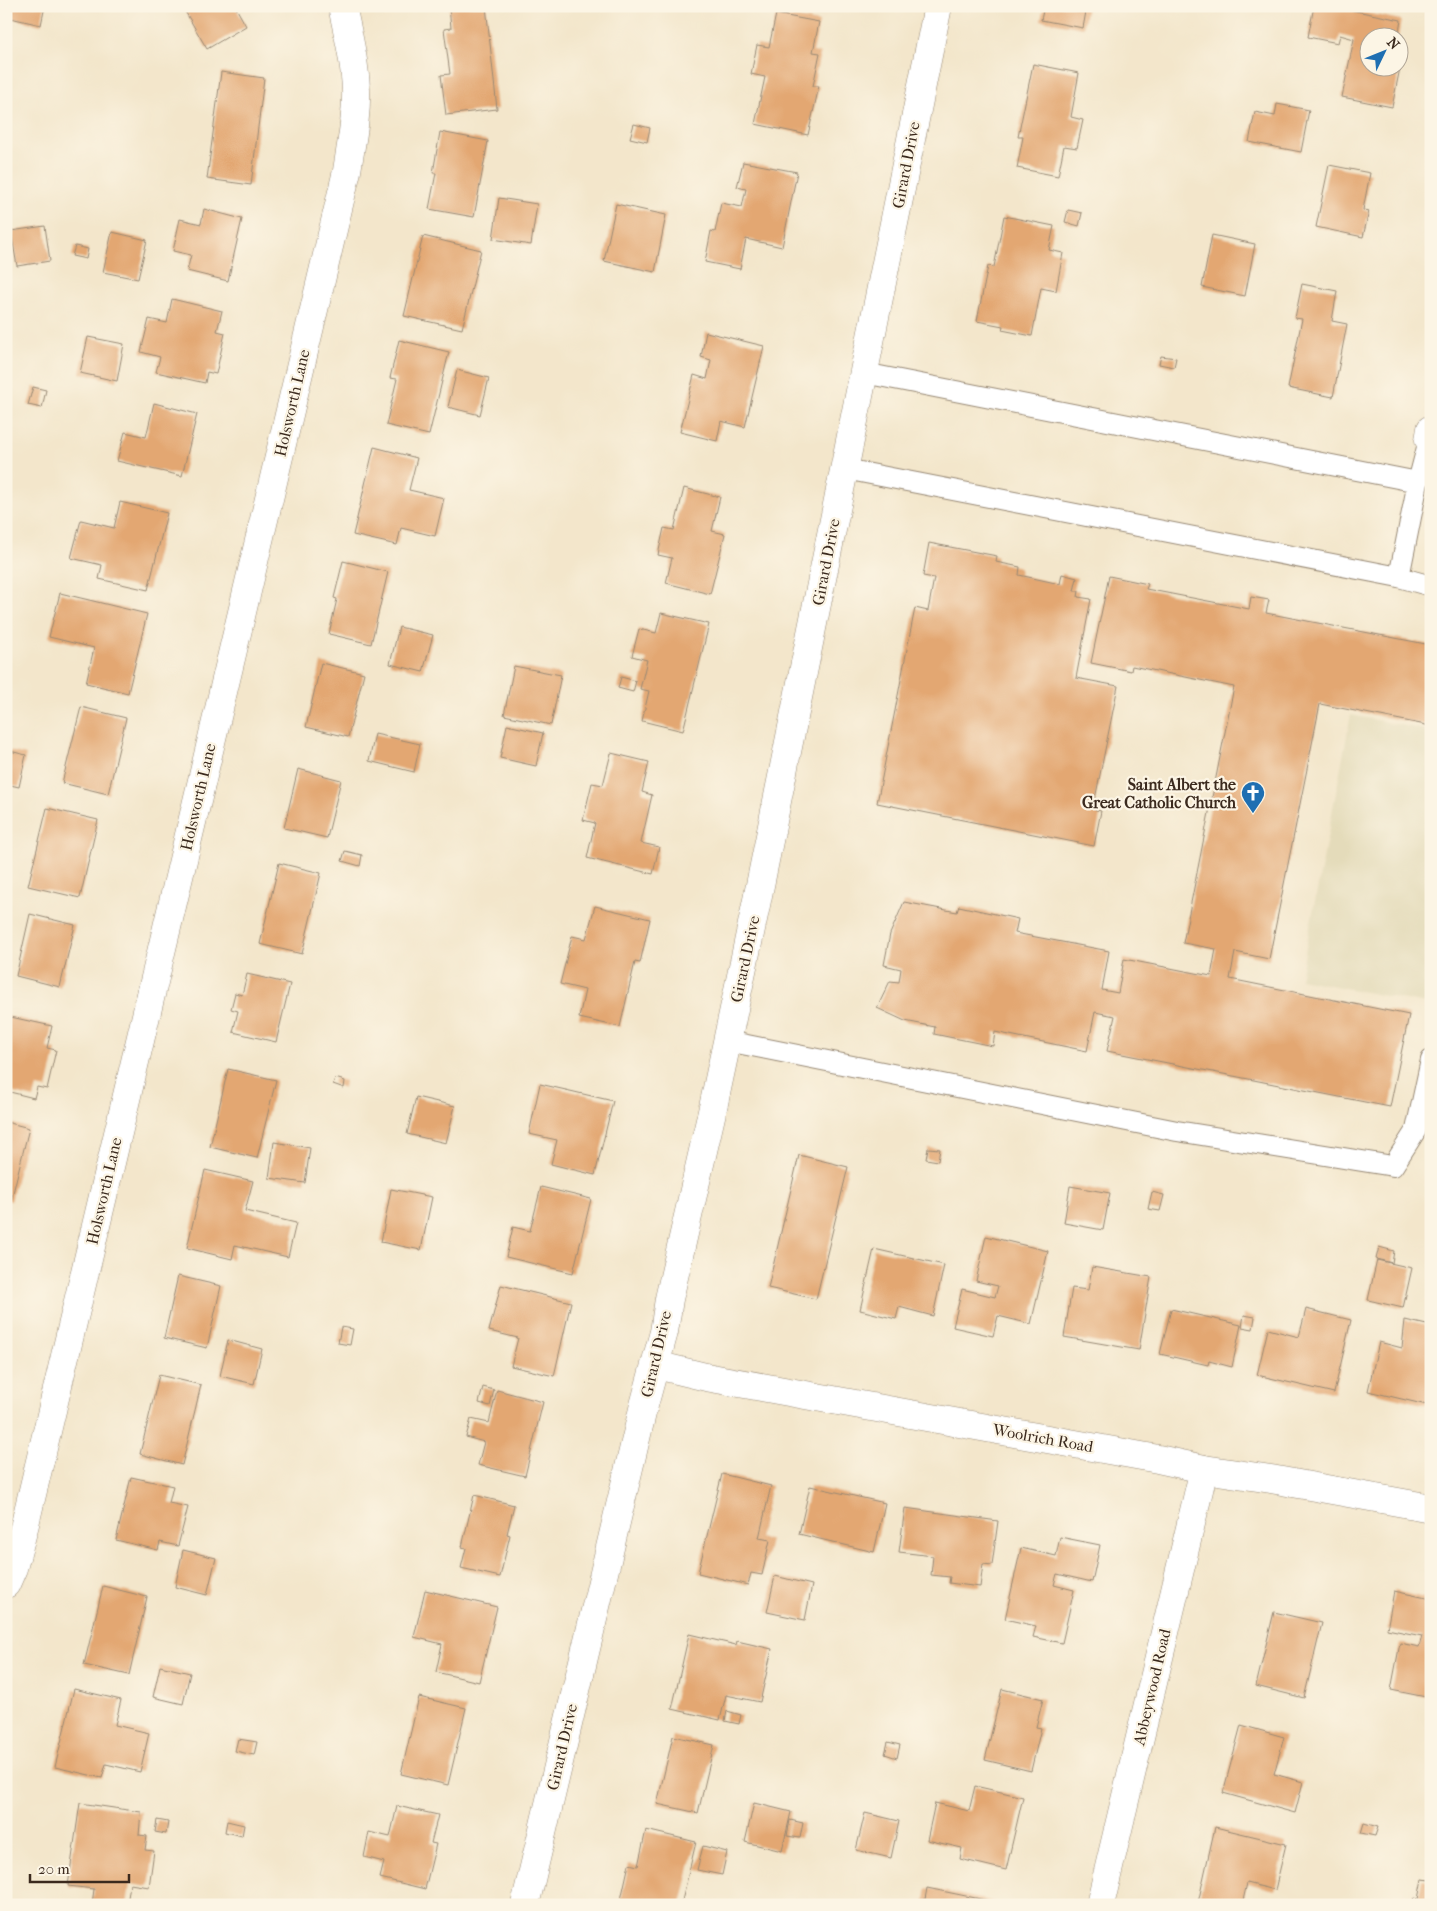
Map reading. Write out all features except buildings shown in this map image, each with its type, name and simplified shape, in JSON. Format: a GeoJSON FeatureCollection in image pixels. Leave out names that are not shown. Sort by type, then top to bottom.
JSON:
{"type":"FeatureCollection","features":[{"type":"Feature","properties":{"kind":"street","name":"Holsworth Lane"},"geometry":{"type":"LineString","coordinates":[[6,1584],[13,1568],[25,1524],[347,171],[356,114],[356,90],[353,59],[342,6]]}},
{"type":"Feature","properties":{"kind":"street","name":"Girard Drive"},"geometry":{"type":"LineString","coordinates":[[525,1905],[640,1419],[664,1332],[669,1299],[727,1041],[938,6]]}},
{"type":"Feature","properties":{"kind":"street","name":"Woolrich Road"},"geometry":{"type":"LineString","coordinates":[[656,1365],[706,1377],[1204,1469],[1431,1508]]}},
{"type":"Feature","properties":{"kind":"street","name":"Abbeywood Road"},"geometry":{"type":"LineString","coordinates":[[1100,1905],[1204,1469]]}},
{"type":"Feature","properties":{"kind":"lane"},"geometry":{"type":"LineString","coordinates":[[864,373],[1418,482]]}},
{"type":"Feature","properties":{"kind":"lane"},"geometry":{"type":"LineString","coordinates":[[1399,577],[1418,482],[1430,435]]}},
{"type":"Feature","properties":{"kind":"lane"},"geometry":{"type":"LineString","coordinates":[[845,469],[1399,577],[1431,586]]}},
{"type":"Feature","properties":{"kind":"lane"},"geometry":{"type":"LineString","coordinates":[[727,1041],[1177,1131],[1393,1166],[1416,1130],[1431,1060]]}},
{"type":"Feature","properties":{"kind":"shaded area"},"geometry":{"type":"Polygon","coordinates":[[[1351,715],[1431,731],[1431,1005],[1300,979],[1351,715]]]}},
{"type":"Feature","properties":{"kind":"place","name":"Saint Albert the Great Catholic Church"},"geometry":{"type":"Point","coordinates":[1253,814]}}]}
